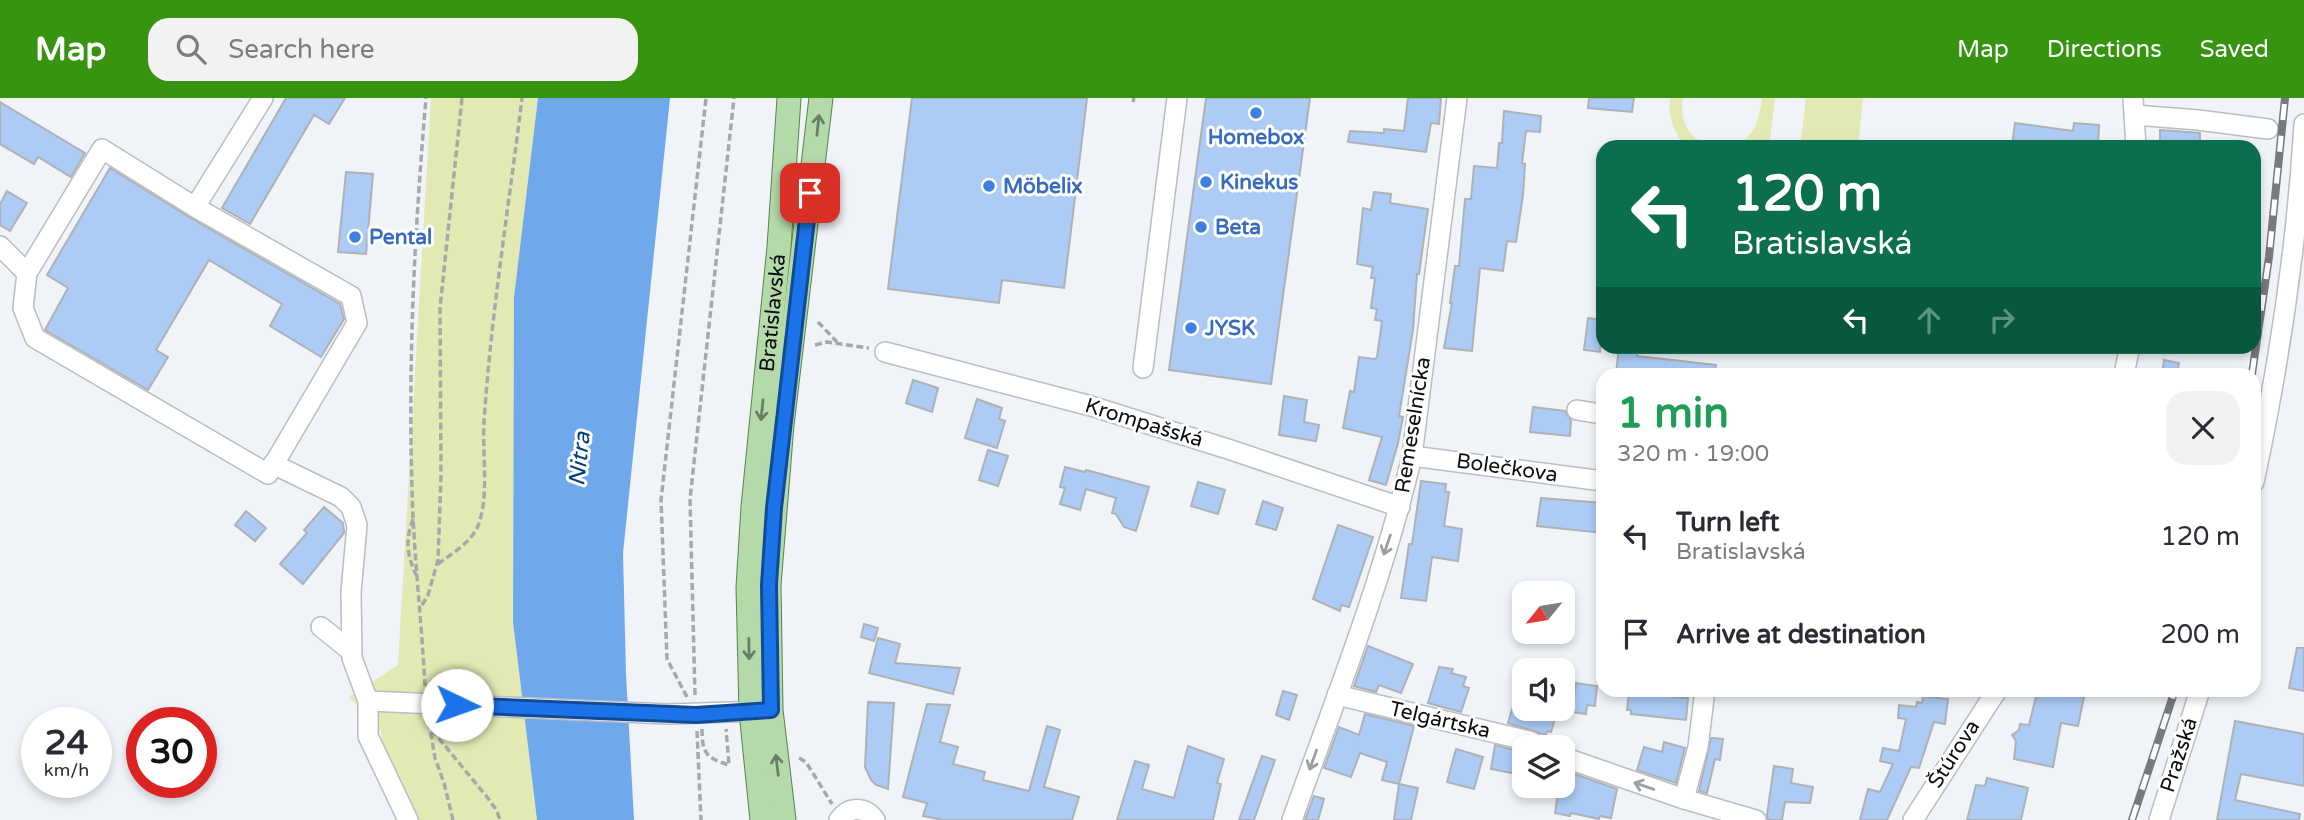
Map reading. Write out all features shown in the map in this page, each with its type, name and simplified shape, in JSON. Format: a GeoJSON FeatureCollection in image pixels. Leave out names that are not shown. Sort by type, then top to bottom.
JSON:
{"type":"FeatureCollection","features":[{"type":"Feature","properties":{"kind":"main road","name":"Bratislavská"},"geometry":{"type":"LineString","coordinates":[[784,820],[761,711],[748,587],[752,520],[779,247],[789,98]]}},
{"type":"Feature","properties":{"kind":"main road","name":"Bratislavská"},"geometry":{"type":"LineString","coordinates":[[762,820],[761,711],[774,508],[821,98]]}},
{"type":"Feature","properties":{"kind":"street"},"geometry":{"type":"LineString","coordinates":[[195,207],[263,98]]}},
{"type":"Feature","properties":{"kind":"street"},"geometry":{"type":"LineString","coordinates":[[1143,368],[1177,98]]}},
{"type":"Feature","properties":{"kind":"street","name":"Remeselnícka"},"geometry":{"type":"LineString","coordinates":[[1292,820],[1400,507],[1412,456],[1457,98]]}},
{"type":"Feature","properties":{"kind":"street"},"geometry":{"type":"LineString","coordinates":[[2136,140],[2134,106],[2198,120],[2268,129]]}},
{"type":"Feature","properties":{"kind":"street"},"geometry":{"type":"LineString","coordinates":[[2261,450],[2273,394],[2302,179],[2304,124]]}},
{"type":"Feature","properties":{"kind":"street"},"geometry":{"type":"LineString","coordinates":[[102,149],[195,207],[351,296],[357,323],[268,474],[35,338],[23,308],[27,273],[102,149]]}},
{"type":"Feature","properties":{"kind":"street"},"geometry":{"type":"LineString","coordinates":[[0,246],[27,273]]}},
{"type":"Feature","properties":{"kind":"street","name":"Krompašská"},"geometry":{"type":"LineString","coordinates":[[885,352],[1091,406],[1400,507]]}},
{"type":"Feature","properties":{"kind":"street"},"geometry":{"type":"LineString","coordinates":[[1577,410],[1596,413]]}},
{"type":"Feature","properties":{"kind":"street","name":"Bolečkova"},"geometry":{"type":"LineString","coordinates":[[1412,456],[1596,480]]}},
{"type":"Feature","properties":{"kind":"street"},"geometry":{"type":"LineString","coordinates":[[273,464],[341,497],[351,507],[357,525],[351,592],[351,652],[368,701],[368,736],[408,820]]}},
{"type":"Feature","properties":{"kind":"street"},"geometry":{"type":"LineString","coordinates":[[321,627],[351,652]]}},
{"type":"Feature","properties":{"kind":"street","name":"Telgártska"},"geometry":{"type":"LineString","coordinates":[[1337,695],[1512,737]]}},
{"type":"Feature","properties":{"kind":"street","name":"Štúrova"},"geometry":{"type":"LineString","coordinates":[[1913,820],[1992,697]]}},
{"type":"Feature","properties":{"kind":"street","name":"Pražská"},"geometry":{"type":"LineString","coordinates":[[2159,820],[2198,697]]}},
{"type":"Feature","properties":{"kind":"street"},"geometry":{"type":"LineString","coordinates":[[1684,799],[1698,747],[1704,698]]}},
{"type":"Feature","properties":{"kind":"street"},"geometry":{"type":"LineString","coordinates":[[368,701],[696,715],[761,711]]}},
{"type":"Feature","properties":{"kind":"street"},"geometry":{"type":"LineString","coordinates":[[1575,761],[1684,799],[1756,820]]}},
{"type":"Feature","properties":{"kind":"street"},"geometry":{"type":"LineString","coordinates":[[840,819],[845,813],[857,808],[869,812],[875,820]]}},
{"type":"Feature","properties":{"kind":"path"},"geometry":{"type":"LineString","coordinates":[[426,98],[415,256],[413,517],[426,703],[435,758],[453,820]]}},
{"type":"Feature","properties":{"kind":"path"},"geometry":{"type":"LineString","coordinates":[[421,607],[428,594],[436,566],[441,474],[440,308],[462,98]]}},
{"type":"Feature","properties":{"kind":"path"},"geometry":{"type":"LineString","coordinates":[[436,566],[466,543],[477,528],[483,503],[484,423],[522,98]]}},
{"type":"Feature","properties":{"kind":"path"},"geometry":{"type":"LineString","coordinates":[[706,98],[661,500],[667,659],[702,726],[702,747],[712,760],[729,765],[725,713]]}},
{"type":"Feature","properties":{"kind":"path"},"geometry":{"type":"LineString","coordinates":[[701,820],[690,499],[734,98]]}},
{"type":"Feature","properties":{"kind":"path"},"geometry":{"type":"LineString","coordinates":[[818,322],[838,343]]}},
{"type":"Feature","properties":{"kind":"path"},"geometry":{"type":"LineString","coordinates":[[816,345],[838,343],[863,346]]}},
{"type":"Feature","properties":{"kind":"path"},"geometry":{"type":"LineString","coordinates":[[413,517],[406,547],[408,559],[417,577]]}},
{"type":"Feature","properties":{"kind":"path"},"geometry":{"type":"LineString","coordinates":[[430,728],[492,804],[500,820]]}},
{"type":"Feature","properties":{"kind":"path"},"geometry":{"type":"LineString","coordinates":[[799,758],[806,762],[840,819]]}},
{"type":"Feature","properties":{"kind":"green space"},"geometry":{"type":"Polygon","coordinates":[[[431,98],[538,98],[514,297],[513,622],[537,820],[395,820],[381,732],[349,697],[398,665],[431,98]]]}},
{"type":"Feature","properties":{"kind":"green space"},"geometry":{"type":"Polygon","coordinates":[[[1670,98],[1683,98],[1685,123],[1688,130],[1699,140],[1681,140],[1672,125],[1670,98]]]}},
{"type":"Feature","properties":{"kind":"green space"},"geometry":{"type":"Polygon","coordinates":[[[1762,98],[1775,98],[1770,140],[1744,140],[1753,130],[1762,98]]]}},
{"type":"Feature","properties":{"kind":"green space"},"geometry":{"type":"Polygon","coordinates":[[[1806,98],[1863,98],[1859,140],[1801,140],[1806,98]]]}},
{"type":"Feature","properties":{"kind":"water","name":"Nitra"},"geometry":{"type":"Polygon","coordinates":[[[538,98],[670,98],[623,553],[634,820],[537,820],[513,622],[514,297],[538,98]]]}},
{"type":"Feature","properties":{"kind":"building"},"geometry":{"type":"Polygon","coordinates":[[[286,98],[345,98],[329,124],[314,115],[250,224],[222,208],[286,98]]]}},
{"type":"Feature","properties":{"kind":"building","name":"Möbelix"},"geometry":{"type":"Polygon","coordinates":[[[912,98],[1087,98],[1064,288],[1002,280],[999,303],[888,289],[912,98]]]}},
{"type":"Feature","properties":{"kind":"building"},"geometry":{"type":"Polygon","coordinates":[[[1206,98],[1310,98],[1271,384],[1169,370],[1206,98]]]}},
{"type":"Feature","properties":{"kind":"building"},"geometry":{"type":"Polygon","coordinates":[[[1408,98],[1441,98],[1439,124],[1431,123],[1426,152],[1348,142],[1350,131],[1404,131],[1408,98]]]}},
{"type":"Feature","properties":{"kind":"building"},"geometry":{"type":"Polygon","coordinates":[[[1589,98],[1634,98],[1632,112],[1588,108],[1589,98]]]}},
{"type":"Feature","properties":{"kind":"building"},"geometry":{"type":"Polygon","coordinates":[[[0,102],[85,153],[71,177],[38,157],[34,164],[0,144],[0,102]]]}},
{"type":"Feature","properties":{"kind":"building"},"geometry":{"type":"Polygon","coordinates":[[[1504,111],[1541,116],[1540,132],[1526,131],[1522,163],[1525,164],[1523,195],[1516,242],[1507,241],[1503,271],[1480,268],[1472,351],[1444,348],[1455,266],[1459,266],[1465,199],[1471,199],[1474,166],[1497,168],[1504,111]]]}},
{"type":"Feature","properties":{"kind":"building"},"geometry":{"type":"Polygon","coordinates":[[[2015,123],[2073,131],[2074,123],[2099,125],[2098,140],[2013,140],[2015,123]]]}},
{"type":"Feature","properties":{"kind":"building"},"geometry":{"type":"Polygon","coordinates":[[[2160,130],[2200,133],[2200,140],[2160,140],[2160,130]]]}},
{"type":"Feature","properties":{"kind":"building"},"geometry":{"type":"Polygon","coordinates":[[[110,168],[340,304],[344,319],[321,357],[270,326],[282,304],[209,260],[156,350],[168,357],[148,390],[45,330],[68,288],[47,275],[110,168]]]}},
{"type":"Feature","properties":{"kind":"building"},"geometry":{"type":"Polygon","coordinates":[[[346,172],[373,174],[366,254],[338,252],[346,172]]]}},
{"type":"Feature","properties":{"kind":"building"},"geometry":{"type":"Polygon","coordinates":[[[7,191],[27,203],[10,231],[0,225],[0,204],[7,191]]]}},
{"type":"Feature","properties":{"kind":"building"},"geometry":{"type":"Polygon","coordinates":[[[1374,192],[1391,194],[1390,203],[1428,209],[1399,416],[1403,417],[1386,485],[1369,480],[1382,437],[1343,428],[1350,391],[1354,392],[1359,357],[1377,357],[1382,321],[1375,320],[1377,309],[1371,308],[1375,278],[1371,278],[1373,267],[1357,264],[1363,208],[1371,210],[1374,192]]]}},
{"type":"Feature","properties":{"kind":"building"},"geometry":{"type":"Polygon","coordinates":[[[1588,318],[1596,319],[1596,352],[1584,350],[1588,318]]]}},
{"type":"Feature","properties":{"kind":"building"},"geometry":{"type":"Polygon","coordinates":[[[1618,354],[1637,354],[1716,365],[1716,368],[1617,368],[1618,354]]]}},
{"type":"Feature","properties":{"kind":"building"},"geometry":{"type":"Polygon","coordinates":[[[2164,360],[2179,363],[2178,368],[2163,368],[2164,360]]]}},
{"type":"Feature","properties":{"kind":"building"},"geometry":{"type":"Polygon","coordinates":[[[913,380],[938,388],[932,412],[906,403],[913,380]]]}},
{"type":"Feature","properties":{"kind":"building"},"geometry":{"type":"Polygon","coordinates":[[[1284,396],[1307,400],[1304,422],[1319,425],[1316,441],[1279,435],[1284,396]]]}},
{"type":"Feature","properties":{"kind":"building"},"geometry":{"type":"Polygon","coordinates":[[[977,399],[1002,408],[999,419],[1005,421],[997,448],[965,438],[977,399]]]}},
{"type":"Feature","properties":{"kind":"building"},"geometry":{"type":"Polygon","coordinates":[[[1533,407],[1565,411],[1571,421],[1570,436],[1530,432],[1533,407]]]}},
{"type":"Feature","properties":{"kind":"building"},"geometry":{"type":"Polygon","coordinates":[[[988,450],[1008,456],[998,486],[979,480],[988,450]]]}},
{"type":"Feature","properties":{"kind":"building"},"geometry":{"type":"Polygon","coordinates":[[[1065,467],[1149,487],[1136,531],[1124,527],[1116,514],[1112,513],[1116,498],[1086,489],[1080,510],[1060,504],[1065,488],[1060,487],[1065,467]]]}},
{"type":"Feature","properties":{"kind":"building"},"geometry":{"type":"Polygon","coordinates":[[[1421,481],[1446,484],[1445,492],[1449,492],[1444,526],[1462,529],[1458,561],[1432,557],[1426,601],[1401,598],[1421,481]]]}},
{"type":"Feature","properties":{"kind":"building"},"geometry":{"type":"Polygon","coordinates":[[[1198,482],[1225,490],[1218,514],[1191,506],[1198,482]]]}},
{"type":"Feature","properties":{"kind":"building"},"geometry":{"type":"Polygon","coordinates":[[[1541,498],[1596,502],[1596,532],[1537,526],[1541,498]]]}},
{"type":"Feature","properties":{"kind":"building"},"geometry":{"type":"Polygon","coordinates":[[[1263,501],[1283,508],[1276,530],[1256,524],[1263,501]]]}},
{"type":"Feature","properties":{"kind":"building"},"geometry":{"type":"Polygon","coordinates":[[[324,507],[343,523],[344,533],[303,584],[280,564],[307,533],[304,530],[324,507]]]}},
{"type":"Feature","properties":{"kind":"building"},"geometry":{"type":"Polygon","coordinates":[[[246,511],[266,528],[255,541],[235,525],[246,511]]]}},
{"type":"Feature","properties":{"kind":"building"},"geometry":{"type":"Polygon","coordinates":[[[1338,525],[1373,537],[1349,607],[1341,605],[1340,611],[1313,599],[1338,525]]]}},
{"type":"Feature","properties":{"kind":"building"},"geometry":{"type":"Polygon","coordinates":[[[864,624],[878,628],[874,641],[861,637],[864,624]]]}},
{"type":"Feature","properties":{"kind":"building"},"geometry":{"type":"Polygon","coordinates":[[[878,638],[900,644],[895,663],[960,668],[953,694],[869,673],[878,638]]]}},
{"type":"Feature","properties":{"kind":"building"},"geometry":{"type":"Polygon","coordinates":[[[1368,646],[1413,664],[1401,693],[1379,685],[1376,692],[1354,686],[1368,646]]]}},
{"type":"Feature","properties":{"kind":"building"},"geometry":{"type":"Polygon","coordinates":[[[2297,648],[2304,648],[2304,691],[2289,688],[2297,648]]]}},
{"type":"Feature","properties":{"kind":"building"},"geometry":{"type":"Polygon","coordinates":[[[1439,667],[1453,669],[1451,673],[1466,677],[1463,686],[1469,688],[1461,712],[1428,703],[1439,667]]]}},
{"type":"Feature","properties":{"kind":"building"},"geometry":{"type":"Polygon","coordinates":[[[1576,683],[1596,686],[1595,706],[1587,705],[1586,714],[1575,712],[1576,683]]]}},
{"type":"Feature","properties":{"kind":"building"},"geometry":{"type":"Polygon","coordinates":[[[1283,691],[1297,695],[1289,720],[1276,715],[1283,691]]]}},
{"type":"Feature","properties":{"kind":"building"},"geometry":{"type":"Polygon","coordinates":[[[1628,697],[1688,698],[1686,720],[1631,714],[1631,710],[1627,710],[1628,697]]]}},
{"type":"Feature","properties":{"kind":"building"},"geometry":{"type":"Polygon","coordinates":[[[1923,697],[1948,699],[1945,724],[1934,722],[1919,768],[1911,767],[1887,820],[1860,820],[1868,789],[1880,792],[1893,764],[1880,761],[1883,748],[1899,751],[1906,719],[1898,718],[1899,705],[1916,707],[1917,702],[1922,703],[1923,697]]]}},
{"type":"Feature","properties":{"kind":"building"},"geometry":{"type":"Polygon","coordinates":[[[2036,697],[2084,697],[2078,726],[2061,723],[2053,767],[2014,759],[2016,741],[2012,735],[2019,730],[2020,724],[2029,725],[2036,697]]]}},
{"type":"Feature","properties":{"kind":"building"},"geometry":{"type":"Polygon","coordinates":[[[868,702],[894,703],[888,789],[876,785],[865,767],[868,702]]]}},
{"type":"Feature","properties":{"kind":"building"},"geometry":{"type":"Polygon","coordinates":[[[927,704],[950,705],[940,742],[958,747],[953,764],[985,772],[983,780],[1029,791],[1047,726],[1060,730],[1044,787],[1079,797],[1072,820],[943,820],[923,816],[927,803],[903,797],[927,704]]]}},
{"type":"Feature","properties":{"kind":"building"},"geometry":{"type":"Polygon","coordinates":[[[1512,709],[1512,721],[1554,721],[1551,732],[1547,731],[1546,735],[1508,723],[1512,709]]]}},
{"type":"Feature","properties":{"kind":"building"},"geometry":{"type":"Polygon","coordinates":[[[1365,714],[1414,726],[1399,784],[1382,780],[1387,762],[1360,753],[1351,777],[1324,768],[1339,727],[1359,735],[1365,714]]]}},
{"type":"Feature","properties":{"kind":"building"},"geometry":{"type":"Polygon","coordinates":[[[2235,721],[2304,734],[2304,786],[2241,774],[2235,800],[2300,814],[2299,820],[2217,820],[2235,721]]]}},
{"type":"Feature","properties":{"kind":"building"},"geometry":{"type":"Polygon","coordinates":[[[1711,738],[1723,739],[1720,760],[1715,759],[1707,793],[1699,791],[1711,738]]]}},
{"type":"Feature","properties":{"kind":"building"},"geometry":{"type":"Polygon","coordinates":[[[1664,742],[1685,748],[1676,783],[1637,770],[1644,747],[1662,752],[1664,742]]]}},
{"type":"Feature","properties":{"kind":"building"},"geometry":{"type":"Polygon","coordinates":[[[1495,745],[1512,750],[1512,773],[1491,769],[1495,745]]]}},
{"type":"Feature","properties":{"kind":"building"},"geometry":{"type":"Polygon","coordinates":[[[1188,746],[1224,759],[1217,783],[1221,784],[1213,820],[1117,820],[1135,761],[1149,765],[1142,789],[1174,798],[1188,746]]]}},
{"type":"Feature","properties":{"kind":"building"},"geometry":{"type":"Polygon","coordinates":[[[1456,749],[1483,757],[1474,789],[1447,782],[1456,749]]]}},
{"type":"Feature","properties":{"kind":"building"},"geometry":{"type":"Polygon","coordinates":[[[1262,756],[1275,760],[1254,820],[1239,820],[1262,756]]]}},
{"type":"Feature","properties":{"kind":"building"},"geometry":{"type":"Polygon","coordinates":[[[1774,766],[1793,769],[1791,783],[1813,787],[1810,803],[1785,802],[1782,820],[1768,820],[1767,815],[1774,766]]]}},
{"type":"Feature","properties":{"kind":"building"},"geometry":{"type":"Polygon","coordinates":[[[1575,774],[1617,789],[1611,818],[1555,813],[1557,798],[1575,798],[1575,774]]]}},
{"type":"Feature","properties":{"kind":"building"},"geometry":{"type":"Polygon","coordinates":[[[1987,778],[2028,788],[2021,820],[1967,820],[1976,785],[1985,786],[1987,778]]]}},
{"type":"Feature","properties":{"kind":"building"},"geometry":{"type":"Polygon","coordinates":[[[1399,784],[1418,788],[1411,820],[1394,820],[1399,784]]]}},
{"type":"Feature","properties":{"kind":"building"},"geometry":{"type":"Polygon","coordinates":[[[1314,796],[1324,799],[1318,820],[1305,820],[1314,796]]]}},
{"type":"Feature","properties":{"kind":"railway"},"geometry":{"type":"LineString","coordinates":[[2261,312],[2285,98]]}},
{"type":"Feature","properties":{"kind":"railway"},"geometry":{"type":"LineString","coordinates":[[2253,368],[2255,354]]}},
{"type":"Feature","properties":{"kind":"railway"},"geometry":{"type":"LineString","coordinates":[[2132,820],[2173,697]]}},
{"type":"Feature","properties":{"kind":"place","name":"Homebox"},"geometry":{"type":"Point","coordinates":[1256,113]}},
{"type":"Feature","properties":{"kind":"place","name":"Kinekus"},"geometry":{"type":"Point","coordinates":[1206,182]}},
{"type":"Feature","properties":{"kind":"place","name":"Möbelix"},"geometry":{"type":"Point","coordinates":[989,186]}},
{"type":"Feature","properties":{"kind":"place","name":"Beta"},"geometry":{"type":"Point","coordinates":[1201,227]}},
{"type":"Feature","properties":{"kind":"place","name":"Pental"},"geometry":{"type":"Point","coordinates":[355,237]}},
{"type":"Feature","properties":{"kind":"place","name":"JYSK"},"geometry":{"type":"Point","coordinates":[1191,328]}},
{"type":"Feature","properties":{"kind":"route"},"geometry":{"type":"LineString","coordinates":[[457,705],[696,715],[771,710],[769,585],[774,508],[810,193]]}}]}
